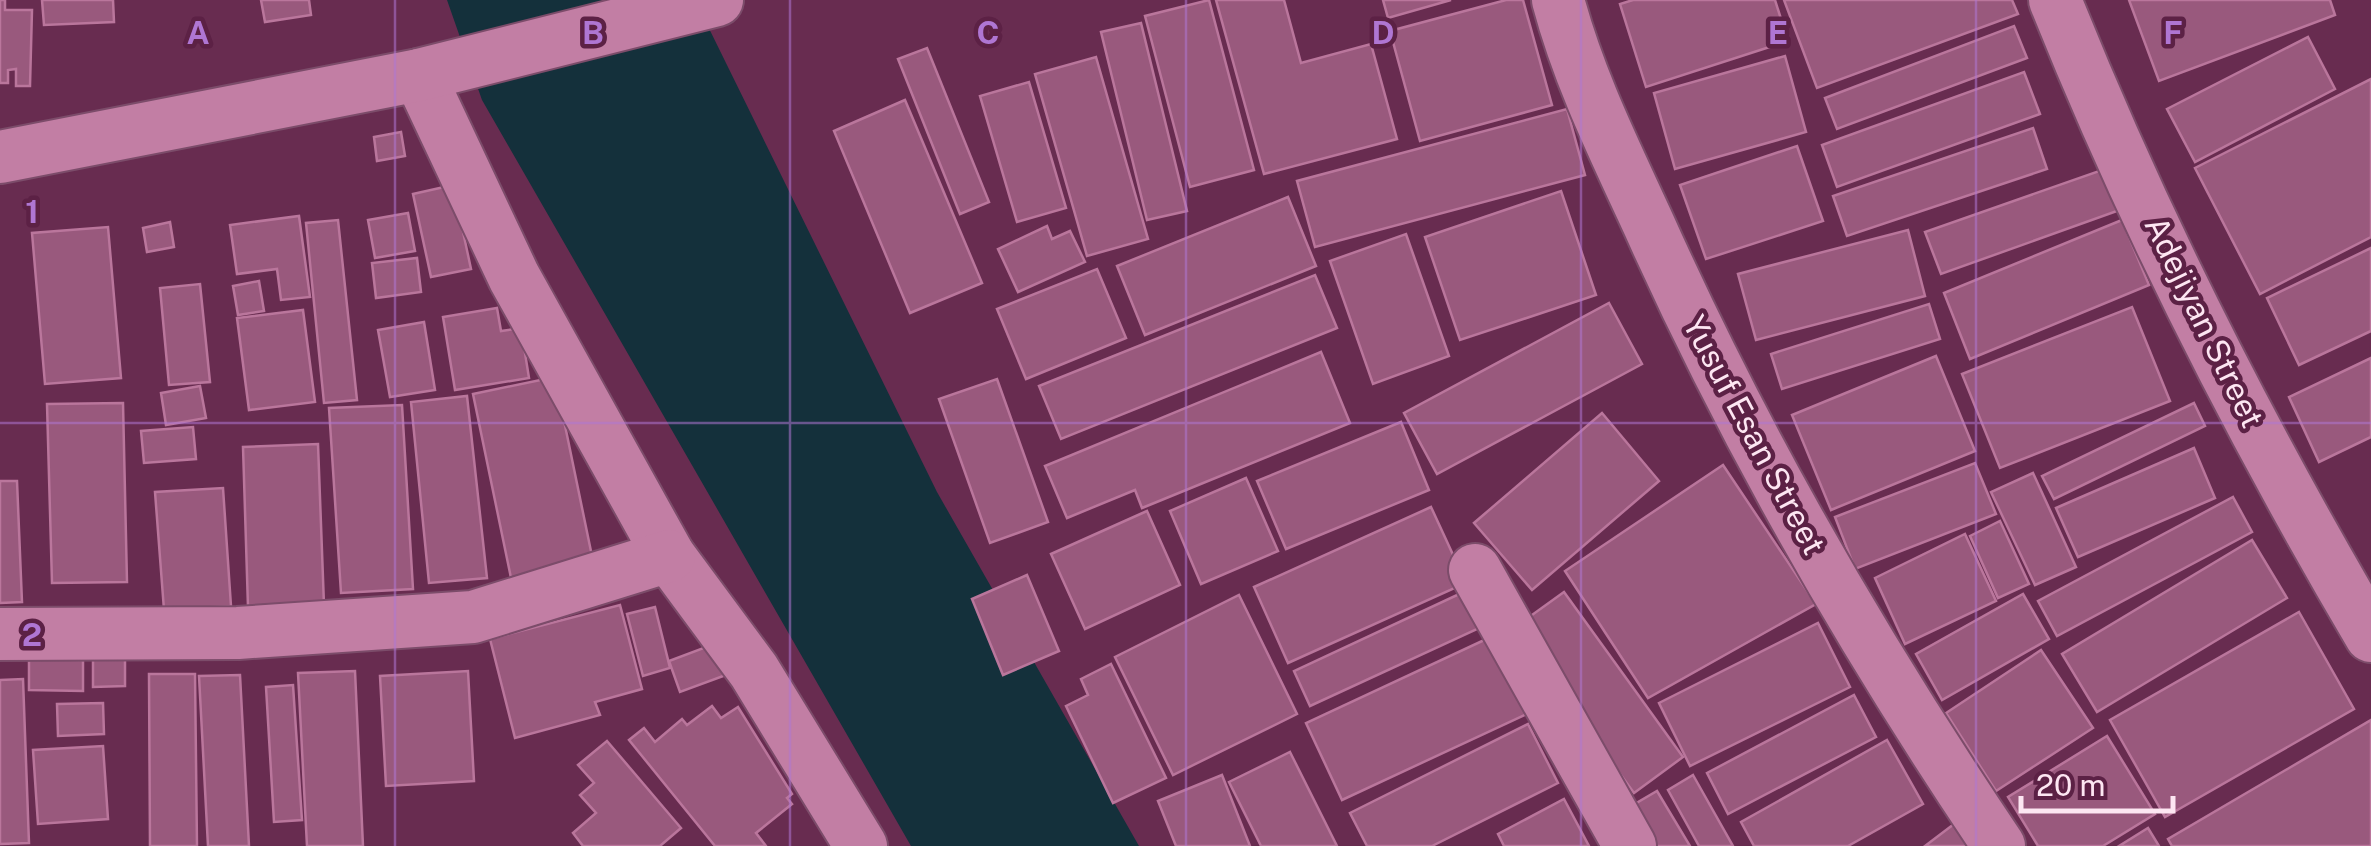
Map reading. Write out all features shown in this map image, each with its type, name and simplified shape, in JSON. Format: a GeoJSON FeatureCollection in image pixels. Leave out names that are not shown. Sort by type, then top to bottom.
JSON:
{"type":"FeatureCollection","features":[{"type":"Feature","properties":{"kind":"street"},"geometry":{"type":"LineString","coordinates":[[0,157],[426,73],[717,0]]}},
{"type":"Feature","properties":{"kind":"street","name":"Yusuf Esan Street"},"geometry":{"type":"LineString","coordinates":[[1558,0],[1574,59],[1708,358],[1897,695],[1999,846]]}},
{"type":"Feature","properties":{"kind":"street","name":"Adejiyan Street"},"geometry":{"type":"LineString","coordinates":[[2055,0],[2087,80],[2282,484],[2371,636]]}},
{"type":"Feature","properties":{"kind":"street"},"geometry":{"type":"LineString","coordinates":[[426,73],[514,278],[669,556],[764,687],[861,846]]}},
{"type":"Feature","properties":{"kind":"street"},"geometry":{"type":"LineString","coordinates":[[0,634],[238,633],[473,618],[669,556]]}},
{"type":"Feature","properties":{"kind":"street"},"geometry":{"type":"LineString","coordinates":[[1475,570],[1630,846]]}},
{"type":"Feature","properties":{"kind":"water"},"geometry":{"type":"Polygon","coordinates":[[[447,0],[695,0],[937,492],[1139,846],[911,846],[482,100],[447,0]]]}},
{"type":"Feature","properties":{"kind":"building"},"geometry":{"type":"Polygon","coordinates":[[[0,0],[5,0],[5,10],[32,10],[30,86],[16,86],[16,69],[8,70],[8,83],[0,83],[0,0]]]}},
{"type":"Feature","properties":{"kind":"building"},"geometry":{"type":"Polygon","coordinates":[[[42,0],[113,0],[114,22],[44,25],[42,0]]]}},
{"type":"Feature","properties":{"kind":"building"},"geometry":{"type":"Polygon","coordinates":[[[261,0],[309,0],[311,15],[265,22],[261,0]]]}},
{"type":"Feature","properties":{"kind":"building"},"geometry":{"type":"Polygon","coordinates":[[[1209,0],[1254,170],[1190,187],[1145,16],[1209,0]]]}},
{"type":"Feature","properties":{"kind":"building"},"geometry":{"type":"Polygon","coordinates":[[[1216,0],[1284,0],[1301,63],[1371,44],[1397,139],[1264,174],[1216,0]]]}},
{"type":"Feature","properties":{"kind":"building"},"geometry":{"type":"Polygon","coordinates":[[[1383,0],[1451,0],[1388,18],[1383,0]]]}},
{"type":"Feature","properties":{"kind":"building"},"geometry":{"type":"Polygon","coordinates":[[[1506,0],[1523,0],[1552,105],[1420,141],[1390,31],[1506,0]]]}},
{"type":"Feature","properties":{"kind":"building"},"geometry":{"type":"Polygon","coordinates":[[[1633,0],[1775,0],[1788,41],[1646,87],[1620,4],[1633,0]]]}},
{"type":"Feature","properties":{"kind":"building"},"geometry":{"type":"Polygon","coordinates":[[[1784,0],[2012,0],[2018,14],[1817,88],[1784,0]]]}},
{"type":"Feature","properties":{"kind":"building"},"geometry":{"type":"Polygon","coordinates":[[[2129,0],[2330,0],[2335,15],[2159,81],[2129,0]]]}},
{"type":"Feature","properties":{"kind":"building"},"geometry":{"type":"Polygon","coordinates":[[[1141,23],[1187,211],[1147,220],[1101,32],[1141,23]]]}},
{"type":"Feature","properties":{"kind":"building"},"geometry":{"type":"Polygon","coordinates":[[[2014,26],[2027,58],[1837,129],[1825,98],[2014,26]]]}},
{"type":"Feature","properties":{"kind":"building"},"geometry":{"type":"Polygon","coordinates":[[[2308,37],[2335,89],[2195,162],[2167,109],[2308,37]]]}},
{"type":"Feature","properties":{"kind":"building"},"geometry":{"type":"Polygon","coordinates":[[[927,48],[989,202],[960,214],[898,59],[927,48]]]}},
{"type":"Feature","properties":{"kind":"building"},"geometry":{"type":"Polygon","coordinates":[[[1785,56],[1806,132],[1675,169],[1654,93],[1785,56]]]}},
{"type":"Feature","properties":{"kind":"building"},"geometry":{"type":"Polygon","coordinates":[[[1096,57],[1148,239],[1087,256],[1035,74],[1096,57]]]}},
{"type":"Feature","properties":{"kind":"building"},"geometry":{"type":"Polygon","coordinates":[[[2024,72],[2040,114],[1837,187],[1822,145],[2024,72]]]}},
{"type":"Feature","properties":{"kind":"building"},"geometry":{"type":"Polygon","coordinates":[[[2371,79],[2371,237],[2260,294],[2195,168],[2371,79]]]}},
{"type":"Feature","properties":{"kind":"building"},"geometry":{"type":"Polygon","coordinates":[[[1029,82],[1066,208],[1017,222],[980,96],[1029,82]]]}},
{"type":"Feature","properties":{"kind":"building"},"geometry":{"type":"Polygon","coordinates":[[[905,100],[982,283],[910,313],[834,131],[905,100]]]}},
{"type":"Feature","properties":{"kind":"building"},"geometry":{"type":"Polygon","coordinates":[[[1567,109],[1585,175],[1315,247],[1297,181],[1567,109]]]}},
{"type":"Feature","properties":{"kind":"building"},"geometry":{"type":"Polygon","coordinates":[[[2033,128],[2047,169],[1847,236],[1833,196],[2033,128]]]}},
{"type":"Feature","properties":{"kind":"building"},"geometry":{"type":"Polygon","coordinates":[[[401,132],[405,156],[377,161],[374,137],[401,132]]]}},
{"type":"Feature","properties":{"kind":"building"},"geometry":{"type":"Polygon","coordinates":[[[1797,146],[1823,221],[1706,259],[1680,185],[1797,146]]]}},
{"type":"Feature","properties":{"kind":"building"},"geometry":{"type":"Polygon","coordinates":[[[2102,170],[2117,211],[1941,274],[1925,232],[2102,170]]]}},
{"type":"Feature","properties":{"kind":"building"},"geometry":{"type":"Polygon","coordinates":[[[453,185],[471,269],[431,277],[413,194],[453,185]]]}},
{"type":"Feature","properties":{"kind":"building"},"geometry":{"type":"Polygon","coordinates":[[[1561,191],[1596,295],[1460,340],[1425,237],[1561,191]]]}},
{"type":"Feature","properties":{"kind":"building"},"geometry":{"type":"Polygon","coordinates":[[[1288,197],[1316,266],[1145,335],[1117,266],[1288,197]]]}},
{"type":"Feature","properties":{"kind":"building"},"geometry":{"type":"Polygon","coordinates":[[[408,213],[415,251],[375,258],[368,220],[408,213]]]}},
{"type":"Feature","properties":{"kind":"building"},"geometry":{"type":"Polygon","coordinates":[[[299,216],[310,297],[281,300],[277,269],[237,274],[230,225],[299,216]]]}},
{"type":"Feature","properties":{"kind":"building"},"geometry":{"type":"Polygon","coordinates":[[[338,220],[357,400],[324,403],[306,223],[338,220]]]}},
{"type":"Feature","properties":{"kind":"building"},"geometry":{"type":"Polygon","coordinates":[[[2122,220],[2149,285],[1970,359],[1944,293],[2122,220]]]}},
{"type":"Feature","properties":{"kind":"building"},"geometry":{"type":"Polygon","coordinates":[[[170,222],[174,247],[147,252],[143,228],[170,222]]]}},
{"type":"Feature","properties":{"kind":"building"},"geometry":{"type":"Polygon","coordinates":[[[1047,226],[1052,239],[1070,231],[1085,262],[1018,292],[998,249],[1047,226]]]}},
{"type":"Feature","properties":{"kind":"building"},"geometry":{"type":"Polygon","coordinates":[[[108,227],[121,378],[45,384],[32,233],[108,227]]]}},
{"type":"Feature","properties":{"kind":"building"},"geometry":{"type":"Polygon","coordinates":[[[1908,230],[1925,296],[1756,340],[1738,274],[1908,230]]]}},
{"type":"Feature","properties":{"kind":"building"},"geometry":{"type":"Polygon","coordinates":[[[1406,234],[1449,356],[1373,384],[1330,261],[1406,234]]]}},
{"type":"Feature","properties":{"kind":"building"},"geometry":{"type":"Polygon","coordinates":[[[2371,248],[2371,331],[2299,365],[2267,298],[2371,248]]]}},
{"type":"Feature","properties":{"kind":"building"},"geometry":{"type":"Polygon","coordinates":[[[417,258],[421,292],[376,298],[372,263],[417,258]]]}},
{"type":"Feature","properties":{"kind":"building"},"geometry":{"type":"Polygon","coordinates":[[[1097,269],[1126,338],[1026,379],[997,309],[1097,269]]]}},
{"type":"Feature","properties":{"kind":"building"},"geometry":{"type":"Polygon","coordinates":[[[1315,275],[1337,328],[1061,439],[1039,386],[1315,275]]]}},
{"type":"Feature","properties":{"kind":"building"},"geometry":{"type":"Polygon","coordinates":[[[259,281],[264,311],[238,315],[233,286],[259,281]]]}},
{"type":"Feature","properties":{"kind":"building"},"geometry":{"type":"Polygon","coordinates":[[[200,284],[210,382],[169,385],[160,288],[200,284]]]}},
{"type":"Feature","properties":{"kind":"building"},"geometry":{"type":"Polygon","coordinates":[[[1609,303],[1642,364],[1437,474],[1404,413],[1609,303]]]}},
{"type":"Feature","properties":{"kind":"building"},"geometry":{"type":"Polygon","coordinates":[[[1929,304],[1940,339],[1782,389],[1771,354],[1929,304]]]}},
{"type":"Feature","properties":{"kind":"building"},"geometry":{"type":"Polygon","coordinates":[[[2132,307],[2170,401],[2000,468],[1962,374],[2132,307]]]}},
{"type":"Feature","properties":{"kind":"building"},"geometry":{"type":"Polygon","coordinates":[[[497,308],[501,331],[521,328],[529,378],[455,390],[443,317],[497,308]]]}},
{"type":"Feature","properties":{"kind":"building"},"geometry":{"type":"Polygon","coordinates":[[[303,310],[315,402],[249,410],[237,318],[303,310]]]}},
{"type":"Feature","properties":{"kind":"building"},"geometry":{"type":"Polygon","coordinates":[[[424,322],[435,390],[390,397],[378,330],[424,322]]]}},
{"type":"Feature","properties":{"kind":"building"},"geometry":{"type":"Polygon","coordinates":[[[1321,352],[1350,423],[1142,508],[1135,490],[1067,518],[1045,466],[1321,352]]]}},
{"type":"Feature","properties":{"kind":"building"},"geometry":{"type":"Polygon","coordinates":[[[1936,356],[1975,451],[1831,510],[1792,415],[1936,356]]]}},
{"type":"Feature","properties":{"kind":"building"},"geometry":{"type":"Polygon","coordinates":[[[2371,358],[2371,437],[2319,462],[2289,397],[2371,358]]]}},
{"type":"Feature","properties":{"kind":"building"},"geometry":{"type":"Polygon","coordinates":[[[555,377],[593,561],[511,578],[473,394],[555,377]]]}},
{"type":"Feature","properties":{"kind":"building"},"geometry":{"type":"Polygon","coordinates":[[[997,379],[1048,522],[990,543],[939,399],[997,379]]]}},
{"type":"Feature","properties":{"kind":"building"},"geometry":{"type":"Polygon","coordinates":[[[200,386],[206,418],[166,425],[161,393],[200,386]]]}},
{"type":"Feature","properties":{"kind":"building"},"geometry":{"type":"Polygon","coordinates":[[[467,396],[487,578],[429,583],[411,402],[467,396]]]}},
{"type":"Feature","properties":{"kind":"building"},"geometry":{"type":"Polygon","coordinates":[[[123,403],[127,582],[52,583],[47,404],[123,403]]]}},
{"type":"Feature","properties":{"kind":"building"},"geometry":{"type":"Polygon","coordinates":[[[2194,403],[2205,426],[2054,499],[2042,476],[2194,403]]]}},
{"type":"Feature","properties":{"kind":"building"},"geometry":{"type":"Polygon","coordinates":[[[402,405],[413,589],[341,593],[329,408],[402,405]]]}},
{"type":"Feature","properties":{"kind":"building"},"geometry":{"type":"Polygon","coordinates":[[[1602,413],[1659,481],[1532,590],[1474,523],[1602,413]]]}},
{"type":"Feature","properties":{"kind":"building"},"geometry":{"type":"Polygon","coordinates":[[[1401,422],[1429,490],[1286,549],[1257,481],[1401,422]]]}},
{"type":"Feature","properties":{"kind":"building"},"geometry":{"type":"Polygon","coordinates":[[[193,427],[196,459],[144,463],[141,431],[193,427]]]}},
{"type":"Feature","properties":{"kind":"building"},"geometry":{"type":"Polygon","coordinates":[[[318,444],[324,605],[248,607],[243,447],[318,444]]]}},
{"type":"Feature","properties":{"kind":"building"},"geometry":{"type":"Polygon","coordinates":[[[2194,448],[2215,498],[2078,557],[2056,508],[2194,448]]]}},
{"type":"Feature","properties":{"kind":"building"},"geometry":{"type":"Polygon","coordinates":[[[1975,463],[1996,514],[1855,569],[1835,517],[1975,463]]]}},
{"type":"Feature","properties":{"kind":"building"},"geometry":{"type":"Polygon","coordinates":[[[1723,465],[1816,604],[1648,698],[1565,571],[1723,465]]]}},
{"type":"Feature","properties":{"kind":"building"},"geometry":{"type":"Polygon","coordinates":[[[2033,473],[2076,567],[2035,585],[1991,492],[2033,473]]]}},
{"type":"Feature","properties":{"kind":"building"},"geometry":{"type":"Polygon","coordinates":[[[1246,478],[1278,551],[1201,584],[1170,511],[1246,478]]]}},
{"type":"Feature","properties":{"kind":"building"},"geometry":{"type":"Polygon","coordinates":[[[0,481],[17,481],[22,602],[0,603],[0,481]]]}},
{"type":"Feature","properties":{"kind":"building"},"geometry":{"type":"Polygon","coordinates":[[[223,488],[231,606],[164,610],[155,492],[223,488]]]}},
{"type":"Feature","properties":{"kind":"building"},"geometry":{"type":"Polygon","coordinates":[[[2233,497],[2252,532],[2057,636],[2038,601],[2233,497]]]}},
{"type":"Feature","properties":{"kind":"building"},"geometry":{"type":"Polygon","coordinates":[[[1431,507],[1466,583],[1288,663],[1254,587],[1431,507]]]}},
{"type":"Feature","properties":{"kind":"building"},"geometry":{"type":"Polygon","coordinates":[[[1147,511],[1180,585],[1085,629],[1051,554],[1147,511]]]}},
{"type":"Feature","properties":{"kind":"building"},"geometry":{"type":"Polygon","coordinates":[[[2000,521],[2029,584],[1998,598],[1970,536],[2000,521]]]}},
{"type":"Feature","properties":{"kind":"building"},"geometry":{"type":"Polygon","coordinates":[[[1965,534],[1996,601],[1905,644],[1875,578],[1965,534]]]}},
{"type":"Feature","properties":{"kind":"building"},"geometry":{"type":"Polygon","coordinates":[[[2252,540],[2287,598],[2097,712],[2062,654],[2252,540]]]}},
{"type":"Feature","properties":{"kind":"building"},"geometry":{"type":"Polygon","coordinates":[[[1027,575],[1059,651],[1003,675],[972,599],[1027,575]]]}},
{"type":"Feature","properties":{"kind":"building"},"geometry":{"type":"Polygon","coordinates":[[[1470,589],[1486,625],[1310,706],[1294,671],[1470,589]]]}},
{"type":"Feature","properties":{"kind":"building"},"geometry":{"type":"Polygon","coordinates":[[[1564,592],[1683,757],[1634,793],[1514,628],[1564,592]]]}},
{"type":"Feature","properties":{"kind":"building"},"geometry":{"type":"Polygon","coordinates":[[[2023,594],[2049,639],[1942,700],[1916,654],[2023,594]]]}},
{"type":"Feature","properties":{"kind":"building"},"geometry":{"type":"Polygon","coordinates":[[[1239,595],[1297,714],[1173,775],[1115,657],[1239,595]]]}},
{"type":"Feature","properties":{"kind":"building"},"geometry":{"type":"Polygon","coordinates":[[[620,605],[642,689],[595,702],[600,715],[515,738],[490,639],[620,605]]]}},
{"type":"Feature","properties":{"kind":"building"},"geometry":{"type":"Polygon","coordinates":[[[655,607],[670,668],[643,676],[627,614],[655,607]]]}},
{"type":"Feature","properties":{"kind":"building"},"geometry":{"type":"Polygon","coordinates":[[[2299,612],[2354,709],[2165,817],[2110,720],[2299,612]]]}},
{"type":"Feature","properties":{"kind":"building"},"geometry":{"type":"Polygon","coordinates":[[[1818,623],[1850,687],[1690,766],[1659,703],[1818,623]]]}},
{"type":"Feature","properties":{"kind":"building"},"geometry":{"type":"Polygon","coordinates":[[[1495,635],[1531,712],[1342,800],[1306,723],[1495,635]]]}},
{"type":"Feature","properties":{"kind":"building"},"geometry":{"type":"Polygon","coordinates":[[[714,644],[726,675],[680,692],[669,661],[714,644]]]}},
{"type":"Feature","properties":{"kind":"building"},"geometry":{"type":"Polygon","coordinates":[[[125,647],[125,686],[93,687],[93,648],[125,647]]]}},
{"type":"Feature","properties":{"kind":"building"},"geometry":{"type":"Polygon","coordinates":[[[2041,650],[2093,728],[1996,791],[1946,713],[2041,650]]]}},
{"type":"Feature","properties":{"kind":"building"},"geometry":{"type":"Polygon","coordinates":[[[29,659],[83,660],[83,691],[29,690],[29,659]]]}},
{"type":"Feature","properties":{"kind":"building"},"geometry":{"type":"Polygon","coordinates":[[[1111,664],[1166,778],[1113,803],[1066,706],[1088,695],[1081,679],[1111,664]]]}},
{"type":"Feature","properties":{"kind":"building"},"geometry":{"type":"Polygon","coordinates":[[[355,671],[363,846],[307,846],[298,673],[355,671]]]}},
{"type":"Feature","properties":{"kind":"building"},"geometry":{"type":"Polygon","coordinates":[[[468,671],[474,781],[386,786],[380,676],[468,671]]]}},
{"type":"Feature","properties":{"kind":"building"},"geometry":{"type":"Polygon","coordinates":[[[149,674],[195,674],[197,846],[150,846],[149,674]]]}},
{"type":"Feature","properties":{"kind":"building"},"geometry":{"type":"Polygon","coordinates":[[[240,675],[249,846],[208,846],[199,676],[240,675]]]}},
{"type":"Feature","properties":{"kind":"building"},"geometry":{"type":"Polygon","coordinates":[[[23,679],[29,843],[0,844],[0,680],[23,679]]]}},
{"type":"Feature","properties":{"kind":"building"},"geometry":{"type":"Polygon","coordinates":[[[293,685],[302,820],[274,822],[266,687],[293,685]]]}},
{"type":"Feature","properties":{"kind":"building"},"geometry":{"type":"Polygon","coordinates":[[[1854,695],[1876,737],[1728,814],[1707,773],[1854,695]]]}},
{"type":"Feature","properties":{"kind":"building"},"geometry":{"type":"Polygon","coordinates":[[[103,703],[104,734],[58,736],[57,704],[103,703]]]}},
{"type":"Feature","properties":{"kind":"building"},"geometry":{"type":"Polygon","coordinates":[[[712,706],[721,718],[738,707],[792,794],[787,798],[792,804],[756,833],[766,846],[715,846],[629,740],[644,728],[655,742],[682,719],[687,725],[712,706]]]}},
{"type":"Feature","properties":{"kind":"building"},"geometry":{"type":"Polygon","coordinates":[[[2371,720],[2371,846],[2172,846],[2168,839],[2371,720]]]}},
{"type":"Feature","properties":{"kind":"building"},"geometry":{"type":"Polygon","coordinates":[[[1528,724],[1558,783],[1432,846],[1367,846],[1350,813],[1528,724]]]}},
{"type":"Feature","properties":{"kind":"building"},"geometry":{"type":"Polygon","coordinates":[[[2107,736],[2155,814],[2103,846],[2038,846],[2008,797],[2107,736]]]}},
{"type":"Feature","properties":{"kind":"building"},"geometry":{"type":"Polygon","coordinates":[[[1887,740],[1923,804],[1848,846],[1754,846],[1741,822],[1887,740]]]}},
{"type":"Feature","properties":{"kind":"building"},"geometry":{"type":"Polygon","coordinates":[[[607,741],[681,828],[660,846],[583,846],[573,833],[596,813],[580,795],[594,783],[578,765],[607,741]]]}},
{"type":"Feature","properties":{"kind":"building"},"geometry":{"type":"Polygon","coordinates":[[[103,746],[108,819],[38,824],[33,750],[103,746]]]}},
{"type":"Feature","properties":{"kind":"building"},"geometry":{"type":"Polygon","coordinates":[[[1290,752],[1337,846],[1261,846],[1229,782],[1290,752]]]}},
{"type":"Feature","properties":{"kind":"building"},"geometry":{"type":"Polygon","coordinates":[[[1222,775],[1250,846],[1176,846],[1158,801],[1222,775]]]}},
{"type":"Feature","properties":{"kind":"building"},"geometry":{"type":"Polygon","coordinates":[[[1693,775],[1733,846],[1699,846],[1668,790],[1693,775]]]}},
{"type":"Feature","properties":{"kind":"building"},"geometry":{"type":"Polygon","coordinates":[[[1657,791],[1690,846],[1650,846],[1628,808],[1657,791]]]}},
{"type":"Feature","properties":{"kind":"building"},"geometry":{"type":"Polygon","coordinates":[[[1564,799],[1589,846],[1504,846],[1498,834],[1564,799]]]}},
{"type":"Feature","properties":{"kind":"building"},"geometry":{"type":"Polygon","coordinates":[[[1958,821],[1978,846],[1925,846],[1958,821]]]}},
{"type":"Feature","properties":{"kind":"building"},"geometry":{"type":"Polygon","coordinates":[[[2148,828],[2159,846],[2119,846],[2148,828]]]}}]}
